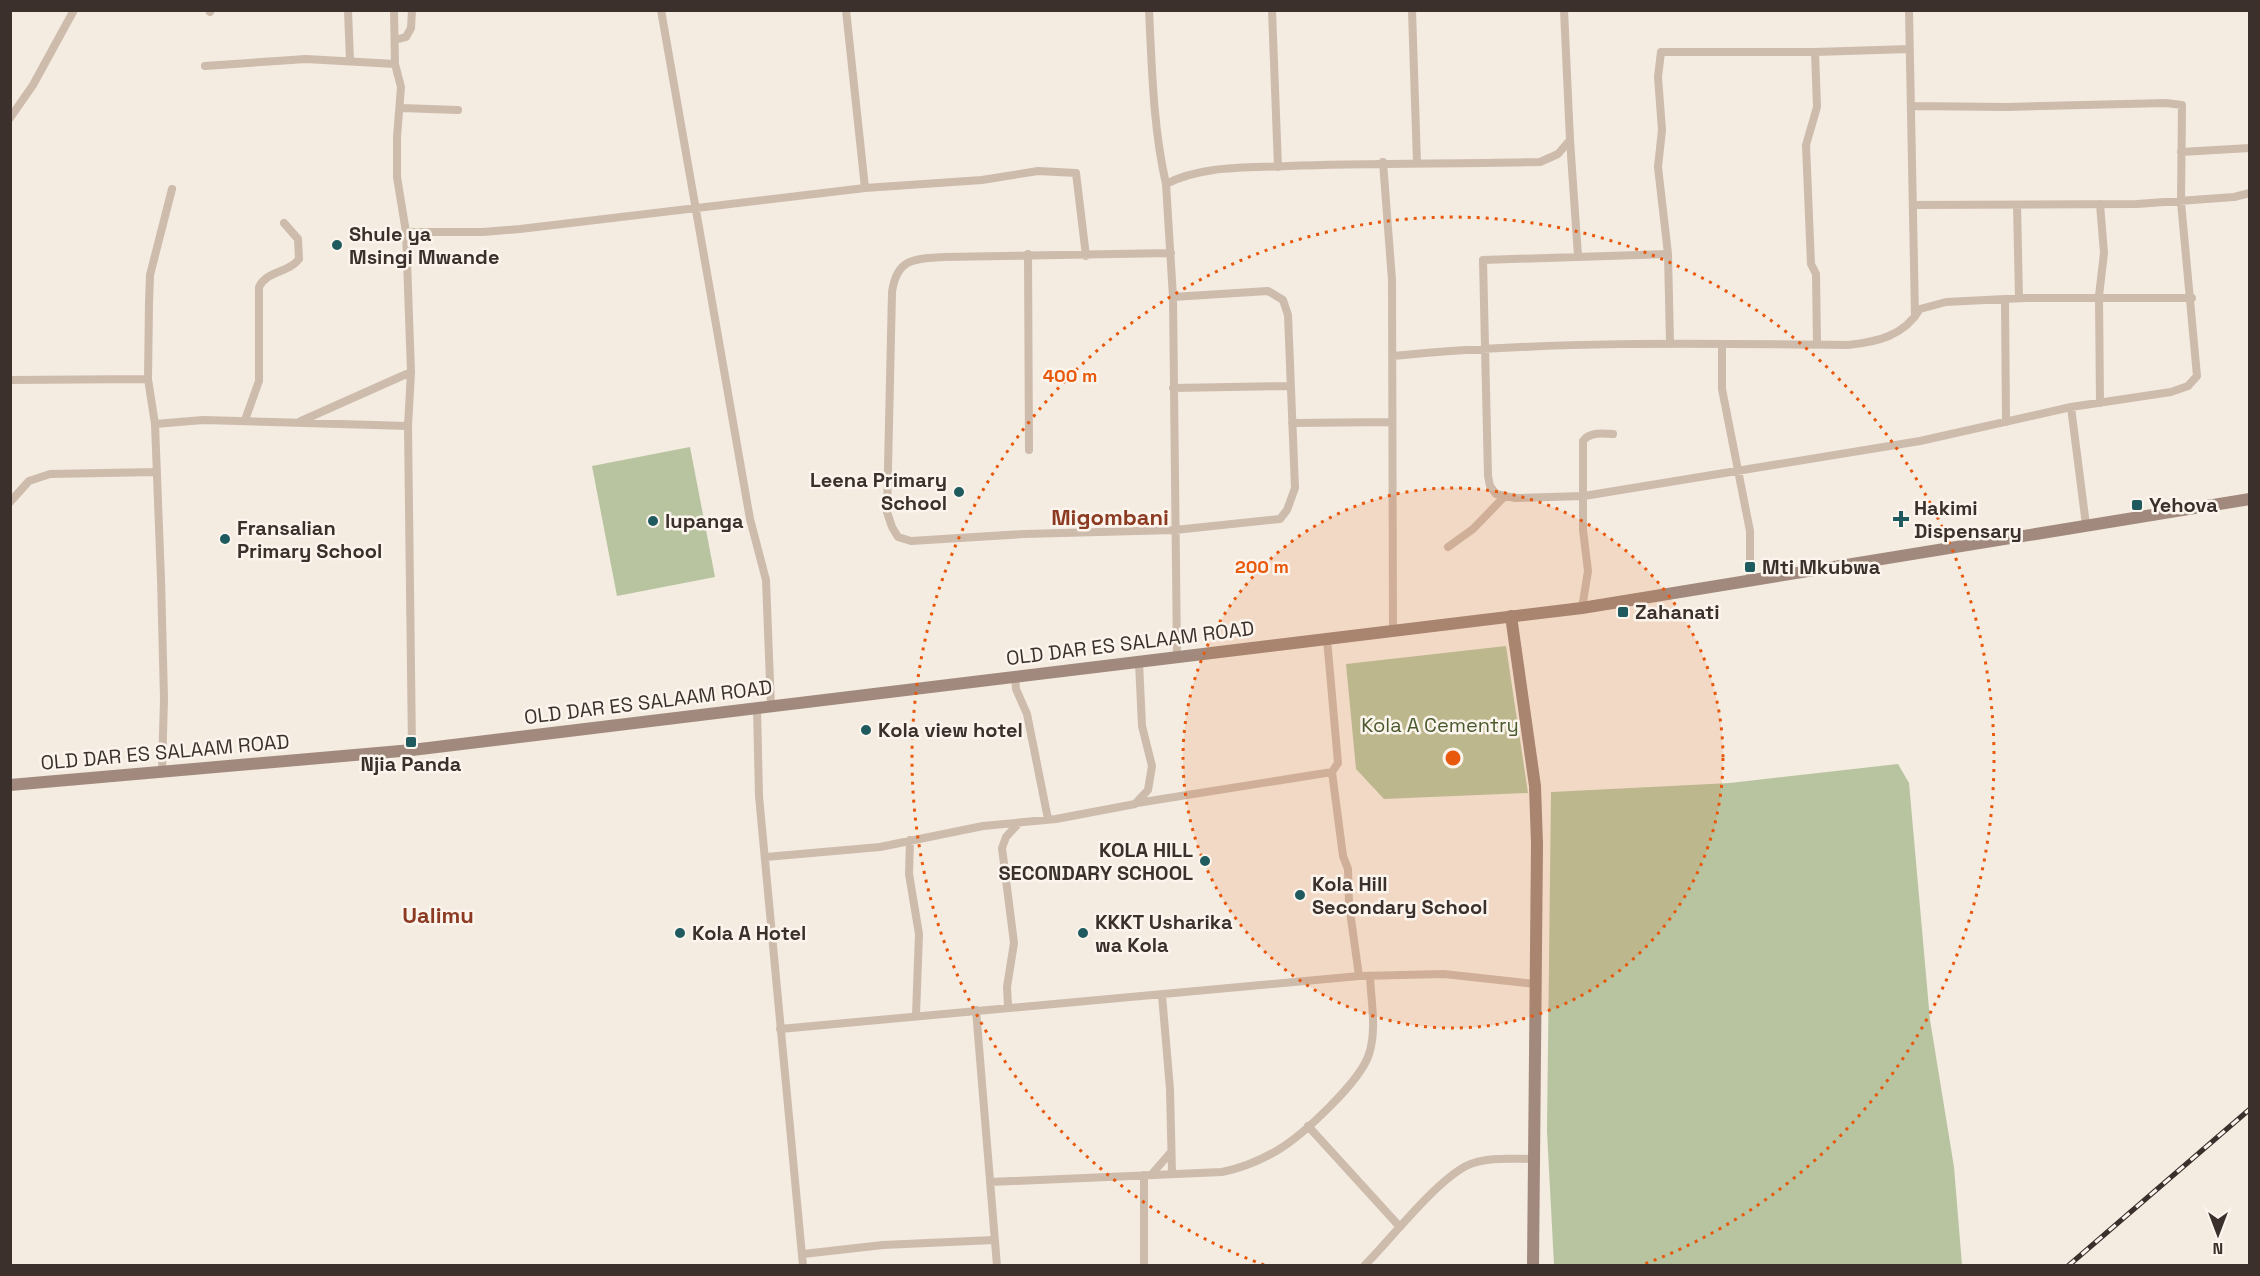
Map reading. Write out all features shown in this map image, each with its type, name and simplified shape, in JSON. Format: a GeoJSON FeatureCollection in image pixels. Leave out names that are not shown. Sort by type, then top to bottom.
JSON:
{"type":"FeatureCollection","features":[{"type":"Feature","properties":{"kind":"main road","name":"OLD DAR ES SALAAM ROAD"},"geometry":{"type":"LineString","coordinates":[[10,785],[411,750],[1582,608],[2250,499]]}},
{"type":"Feature","properties":{"kind":"main road"},"geometry":{"type":"LineString","coordinates":[[1511,616],[1535,786],[1537,844],[1533,1266]]}},
{"type":"Feature","properties":{"kind":"street"},"geometry":{"type":"LineString","coordinates":[[10,118],[33,85],[74,10]]}},
{"type":"Feature","properties":{"kind":"street"},"geometry":{"type":"LineString","coordinates":[[348,10],[350,61]]}},
{"type":"Feature","properties":{"kind":"street"},"geometry":{"type":"LineString","coordinates":[[394,10],[395,64],[401,87],[397,177],[406,232],[411,372],[408,426],[411,750]]}},
{"type":"Feature","properties":{"kind":"street"},"geometry":{"type":"LineString","coordinates":[[395,40],[406,37],[411,27],[412,10]]}},
{"type":"Feature","properties":{"kind":"street"},"geometry":{"type":"LineString","coordinates":[[661,10],[750,519],[766,580],[771,706]]}},
{"type":"Feature","properties":{"kind":"street"},"geometry":{"type":"LineString","coordinates":[[846,10],[865,188]]}},
{"type":"Feature","properties":{"kind":"street"},"geometry":{"type":"LineString","coordinates":[[1149,10],[1158,153],[1166,184],[1173,297],[1177,657]]}},
{"type":"Feature","properties":{"kind":"street"},"geometry":{"type":"LineString","coordinates":[[1272,10],[1278,167]]}},
{"type":"Feature","properties":{"kind":"street"},"geometry":{"type":"LineString","coordinates":[[1412,10],[1417,163]]}},
{"type":"Feature","properties":{"kind":"street"},"geometry":{"type":"LineString","coordinates":[[1564,10],[1578,256]]}},
{"type":"Feature","properties":{"kind":"street"},"geometry":{"type":"LineString","coordinates":[[1909,10],[1916,317]]}},
{"type":"Feature","properties":{"kind":"street"},"geometry":{"type":"LineString","coordinates":[[1670,343],[1668,254],[1658,167],[1662,130],[1658,76],[1661,52],[1815,52],[1910,49]]}},
{"type":"Feature","properties":{"kind":"street"},"geometry":{"type":"LineString","coordinates":[[1815,52],[1817,107],[1806,145],[1811,264],[1816,274],[1816,344]]}},
{"type":"Feature","properties":{"kind":"street"},"geometry":{"type":"LineString","coordinates":[[205,66],[306,59],[395,64]]}},
{"type":"Feature","properties":{"kind":"street"},"geometry":{"type":"LineString","coordinates":[[1668,254],[1483,260],[1488,476],[1490,486],[1496,494],[1504,497],[1584,496],[1920,441],[2072,407],[2171,392],[2188,386],[2197,376],[2192,298],[2181,202],[2182,105],[2166,103],[2007,107],[1911,106]]}},
{"type":"Feature","properties":{"kind":"street"},"geometry":{"type":"LineString","coordinates":[[401,108],[458,110]]}},
{"type":"Feature","properties":{"kind":"street"},"geometry":{"type":"LineString","coordinates":[[1166,184],[1190,175],[1222,169],[1383,162],[1540,162],[1558,154],[1570,140]]}},
{"type":"Feature","properties":{"kind":"street"},"geometry":{"type":"LineString","coordinates":[[2181,152],[2250,148]]}},
{"type":"Feature","properties":{"kind":"street"},"geometry":{"type":"LineString","coordinates":[[1383,162],[1392,280],[1393,631]]}},
{"type":"Feature","properties":{"kind":"street"},"geometry":{"type":"LineString","coordinates":[[406,232],[483,232],[571,224],[695,207],[865,188],[982,180],[1038,171],[1076,173],[1086,255]]}},
{"type":"Feature","properties":{"kind":"street"},"geometry":{"type":"LineString","coordinates":[[162,771],[164,699],[157,472],[155,424],[148,379],[150,275],[172,189]]}},
{"type":"Feature","properties":{"kind":"street"},"geometry":{"type":"LineString","coordinates":[[1913,205],[2181,202],[2250,193]]}},
{"type":"Feature","properties":{"kind":"street"},"geometry":{"type":"LineString","coordinates":[[2100,204],[2104,253],[2099,296],[2100,403]]}},
{"type":"Feature","properties":{"kind":"street"},"geometry":{"type":"LineString","coordinates":[[2017,205],[2019,298]]}},
{"type":"Feature","properties":{"kind":"street"},"geometry":{"type":"LineString","coordinates":[[245,420],[258,381],[259,287],[263,279],[291,267],[299,259],[298,239],[284,223]]}},
{"type":"Feature","properties":{"kind":"street"},"geometry":{"type":"LineString","coordinates":[[1171,253],[1028,254],[926,258],[908,262],[897,272],[892,292],[887,512],[892,527],[901,539],[912,541],[1024,534],[1175,530],[1280,519],[1287,510],[1295,488],[1288,315],[1283,300],[1268,291],[1173,297]]}},
{"type":"Feature","properties":{"kind":"street"},"geometry":{"type":"LineString","coordinates":[[1028,254],[1029,450]]}},
{"type":"Feature","properties":{"kind":"street"},"geometry":{"type":"LineString","coordinates":[[1393,356],[1485,347],[1670,343],[1722,345],[1875,343],[1887,338],[1916,317],[1920,309],[1930,305],[2019,298],[2099,296],[2192,298]]}},
{"type":"Feature","properties":{"kind":"street"},"geometry":{"type":"LineString","coordinates":[[2005,300],[2006,422]]}},
{"type":"Feature","properties":{"kind":"street"},"geometry":{"type":"LineString","coordinates":[[1722,345],[1722,389],[1750,531],[1750,580]]}},
{"type":"Feature","properties":{"kind":"street"},"geometry":{"type":"LineString","coordinates":[[298,423],[411,372]]}},
{"type":"Feature","properties":{"kind":"street"},"geometry":{"type":"LineString","coordinates":[[10,380],[148,379]]}},
{"type":"Feature","properties":{"kind":"street"},"geometry":{"type":"LineString","coordinates":[[1173,387],[1291,386]]}},
{"type":"Feature","properties":{"kind":"street"},"geometry":{"type":"LineString","coordinates":[[2072,407],[2086,525]]}},
{"type":"Feature","properties":{"kind":"street"},"geometry":{"type":"LineString","coordinates":[[155,424],[189,420],[245,420],[408,426]]}},
{"type":"Feature","properties":{"kind":"street"},"geometry":{"type":"LineString","coordinates":[[1292,423],[1392,422]]}},
{"type":"Feature","properties":{"kind":"street"},"geometry":{"type":"LineString","coordinates":[[1582,608],[1588,571],[1583,530],[1583,441],[1586,437],[1599,433],[1613,434]]}},
{"type":"Feature","properties":{"kind":"street"},"geometry":{"type":"LineString","coordinates":[[10,502],[29,481],[50,474],[157,472]]}},
{"type":"Feature","properties":{"kind":"street"},"geometry":{"type":"LineString","coordinates":[[10,486],[21,489]]}},
{"type":"Feature","properties":{"kind":"street"},"geometry":{"type":"LineString","coordinates":[[1448,547],[1473,529],[1504,497]]}},
{"type":"Feature","properties":{"kind":"street"},"geometry":{"type":"LineString","coordinates":[[1327,639],[1338,763],[1332,772],[1343,856],[1348,870],[1349,904],[1359,976]]}},
{"type":"Feature","properties":{"kind":"street"},"geometry":{"type":"LineString","coordinates":[[1135,804],[1148,790],[1152,766],[1142,726],[1139,662]]}},
{"type":"Feature","properties":{"kind":"street"},"geometry":{"type":"LineString","coordinates":[[1015,676],[1016,689],[1027,714],[1048,819]]}},
{"type":"Feature","properties":{"kind":"street"},"geometry":{"type":"LineString","coordinates":[[757,708],[757,756],[803,1266]]}},
{"type":"Feature","properties":{"kind":"street"},"geometry":{"type":"LineString","coordinates":[[766,857],[880,847],[983,826],[1017,825],[1332,772]]}},
{"type":"Feature","properties":{"kind":"street"},"geometry":{"type":"LineString","coordinates":[[1008,1006],[1007,987],[1014,943],[1002,848],[1006,837],[1017,825]]}},
{"type":"Feature","properties":{"kind":"street"},"geometry":{"type":"LineString","coordinates":[[910,840],[909,874],[919,934],[916,1015]]}},
{"type":"Feature","properties":{"kind":"street"},"geometry":{"type":"LineString","coordinates":[[780,1029],[1008,1006],[1162,995],[1359,976],[1459,974],[1535,984]]}},
{"type":"Feature","properties":{"kind":"street"},"geometry":{"type":"LineString","coordinates":[[990,1182],[1222,1172],[1241,1168],[1279,1150],[1308,1126],[1361,1073],[1369,1054],[1373,1018],[1370,976]]}},
{"type":"Feature","properties":{"kind":"street"},"geometry":{"type":"LineString","coordinates":[[1162,995],[1170,1089],[1172,1173]]}},
{"type":"Feature","properties":{"kind":"street"},"geometry":{"type":"LineString","coordinates":[[976,1010],[997,1266]]}},
{"type":"Feature","properties":{"kind":"street"},"geometry":{"type":"LineString","coordinates":[[1308,1126],[1400,1227]]}},
{"type":"Feature","properties":{"kind":"street"},"geometry":{"type":"LineString","coordinates":[[1144,1266],[1148,1175],[1171,1152]]}},
{"type":"Feature","properties":{"kind":"street"},"geometry":{"type":"LineString","coordinates":[[1364,1266],[1448,1179],[1467,1166],[1485,1161],[1534,1159]]}},
{"type":"Feature","properties":{"kind":"street"},"geometry":{"type":"LineString","coordinates":[[803,1254],[883,1245],[994,1240]]}},
{"type":"Feature","properties":{"kind":"green space","name":"lupanga"},"geometry":{"type":"Polygon","coordinates":[[[690,447],[715,577],[617,596],[592,466],[690,447]]]}},
{"type":"Feature","properties":{"kind":"green space","name":"Kola A Cementry"},"geometry":{"type":"Polygon","coordinates":[[[1506,646],[1528,793],[1384,799],[1356,769],[1346,664],[1506,646]]]}},
{"type":"Feature","properties":{"kind":"green space"},"geometry":{"type":"Polygon","coordinates":[[[1898,764],[1909,783],[1930,1020],[1954,1167],[1962,1265],[1554,1265],[1547,1131],[1551,792],[1730,783],[1898,764]]]}},
{"type":"Feature","properties":{"kind":"railway"},"geometry":{"type":"LineString","coordinates":[[2068,1266],[2250,1109]]}},
{"type":"Feature","properties":{"kind":"place","name":"Shule ya Msingi Mwande"},"geometry":{"type":"Point","coordinates":[337,245]}},
{"type":"Feature","properties":{"kind":"place","name":"Leena Primary School"},"geometry":{"type":"Point","coordinates":[959,492]}},
{"type":"Feature","properties":{"kind":"place","name":"Yehova"},"geometry":{"type":"Point","coordinates":[2137,505]}},
{"type":"Feature","properties":{"kind":"place","name":"Hakimi Dispensary"},"geometry":{"type":"Point","coordinates":[1901,519]}},
{"type":"Feature","properties":{"kind":"place","name":"lupanga"},"geometry":{"type":"Point","coordinates":[653,521]}},
{"type":"Feature","properties":{"kind":"place","name":"Fransalian Primary School"},"geometry":{"type":"Point","coordinates":[225,539]}},
{"type":"Feature","properties":{"kind":"place","name":"Mti Mkubwa"},"geometry":{"type":"Point","coordinates":[1750,567]}},
{"type":"Feature","properties":{"kind":"place","name":"Zahanati"},"geometry":{"type":"Point","coordinates":[1623,612]}},
{"type":"Feature","properties":{"kind":"place","name":"Kola view hotel"},"geometry":{"type":"Point","coordinates":[866,730]}},
{"type":"Feature","properties":{"kind":"place","name":"Njia Panda"},"geometry":{"type":"Point","coordinates":[411,742]}},
{"type":"Feature","properties":{"kind":"place","name":"KOLA HILL SECONDARY SCHOOL"},"geometry":{"type":"Point","coordinates":[1205,861]}},
{"type":"Feature","properties":{"kind":"place","name":"Kola Hill Secondary School"},"geometry":{"type":"Point","coordinates":[1300,895]}},
{"type":"Feature","properties":{"kind":"place","name":"Kola A Hotel"},"geometry":{"type":"Point","coordinates":[680,933]}},
{"type":"Feature","properties":{"kind":"place","name":"KKKT Usharika wa Kola"},"geometry":{"type":"Point","coordinates":[1083,933]}},
{"type":"Feature","properties":{"kind":"district","name":"Migombani"},"geometry":{"type":"Point","coordinates":[1110,517]}},
{"type":"Feature","properties":{"kind":"district","name":"Ualimu"},"geometry":{"type":"Point","coordinates":[438,915]}}]}
